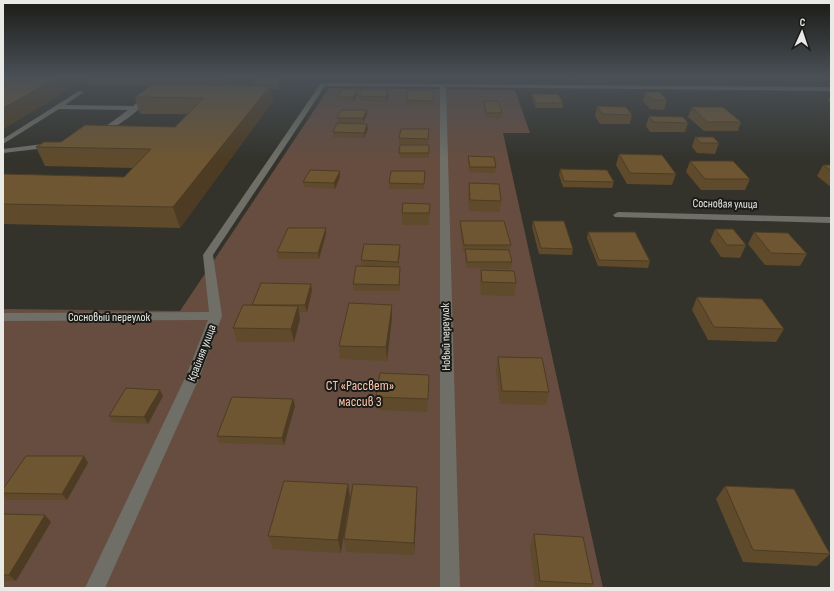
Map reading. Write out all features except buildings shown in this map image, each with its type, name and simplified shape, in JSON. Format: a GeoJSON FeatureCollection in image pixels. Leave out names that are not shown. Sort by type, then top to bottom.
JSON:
{"type":"FeatureCollection","features":[{"type":"Feature","properties":{"kind":"street"},"geometry":{"type":"LineString","coordinates":[[3,142],[62,105]]}},
{"type":"Feature","properties":{"kind":"street"},"geometry":{"type":"LineString","coordinates":[[90,135],[112,126],[138,105]]}},
{"type":"Feature","properties":{"kind":"street","name":"Крайняя улица"},"geometry":{"type":"LineString","coordinates":[[95,588],[193,376],[216,316],[208,255],[309,105]]}},
{"type":"Feature","properties":{"kind":"street","name":"Новый переулок"},"geometry":{"type":"LineString","coordinates":[[443,105],[450,588]]}},
{"type":"Feature","properties":{"kind":"street"},"geometry":{"type":"LineString","coordinates":[[58,107],[134,108]]}},
{"type":"Feature","properties":{"kind":"street"},"geometry":{"type":"LineString","coordinates":[[3,151],[31,149],[58,144]]}},
{"type":"Feature","properties":{"kind":"street","name":"Сосновая улица"},"geometry":{"type":"LineString","coordinates":[[618,215],[831,220]]}},
{"type":"Feature","properties":{"kind":"street","name":"Сосновый переулок"},"geometry":{"type":"LineString","coordinates":[[3,317],[216,316]]}},
{"type":"Feature","properties":{"kind":"green space","name":"СТ «Рассвет» массив 3"},"geometry":{"type":"Polygon","coordinates":[[[318,105],[520,105],[530,133],[503,133],[603,588],[3,588],[3,309],[180,311],[318,105]]]}}]}
